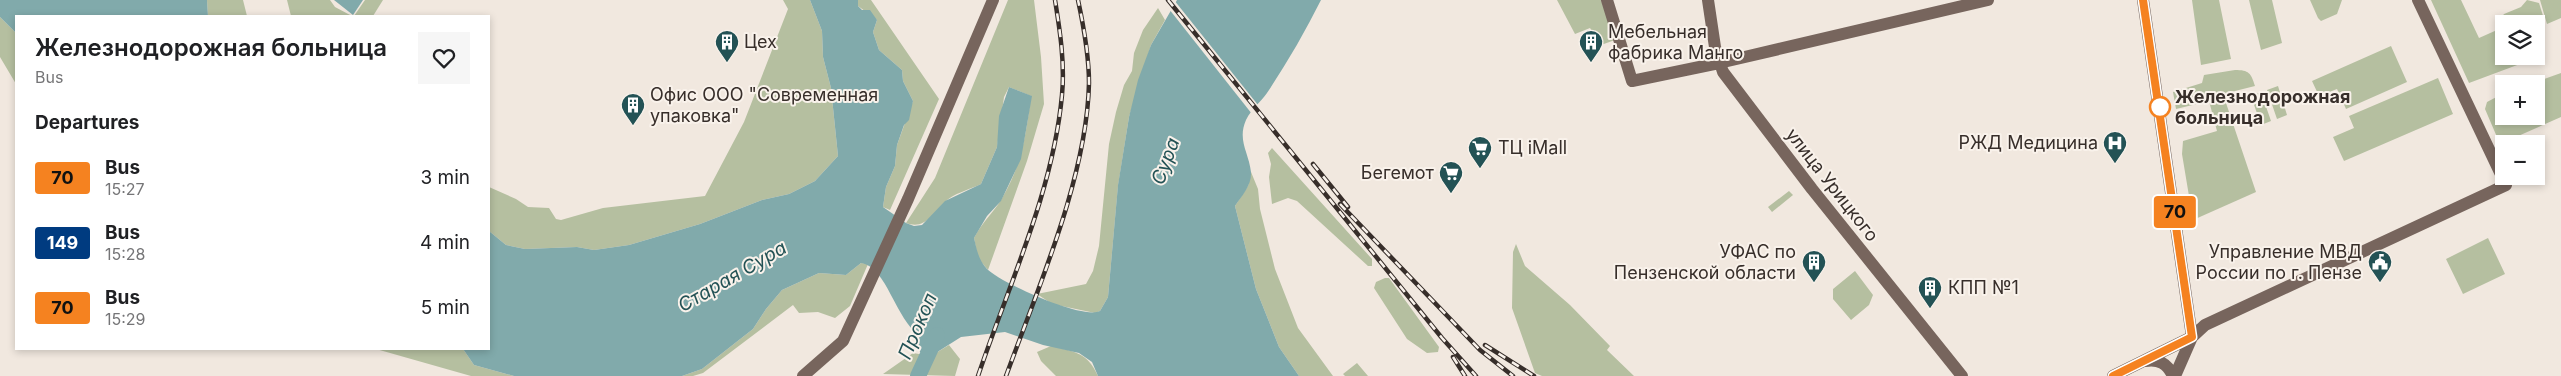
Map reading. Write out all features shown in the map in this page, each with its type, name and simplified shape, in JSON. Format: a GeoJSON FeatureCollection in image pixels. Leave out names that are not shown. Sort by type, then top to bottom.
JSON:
{"type":"FeatureCollection","features":[{"type":"Feature","properties":{"kind":"main road"},"geometry":{"type":"LineString","coordinates":[[803,376],[843,341],[908,200],[994,0]]}},
{"type":"Feature","properties":{"kind":"main road"},"geometry":{"type":"LineString","coordinates":[[1607,0],[1632,81],[1719,63],[1988,0]]}},
{"type":"Feature","properties":{"kind":"main road","name":"улица Урицкого"},"geometry":{"type":"LineString","coordinates":[[1708,0],[1719,63],[1723,72],[1755,116],[1962,376]]}},
{"type":"Feature","properties":{"kind":"main road"},"geometry":{"type":"LineString","coordinates":[[2144,0],[2192,337],[2174,376],[2163,363],[2154,360],[2145,361]]}},
{"type":"Feature","properties":{"kind":"main road"},"geometry":{"type":"LineString","coordinates":[[2113,376],[2192,337],[2205,326],[2506,185],[2418,0]]}},
{"type":"Feature","properties":{"kind":"green space"},"geometry":{"type":"Polygon","coordinates":[[[207,0],[243,0],[247,15],[208,15],[207,0]]]}},
{"type":"Feature","properties":{"kind":"green space"},"geometry":{"type":"Polygon","coordinates":[[[287,0],[330,0],[335,7],[350,15],[291,15],[287,0]]]}},
{"type":"Feature","properties":{"kind":"green space"},"geometry":{"type":"Polygon","coordinates":[[[365,0],[383,0],[374,15],[355,15],[365,0]]]}},
{"type":"Feature","properties":{"kind":"green space"},"geometry":{"type":"Polygon","coordinates":[[[783,0],[810,0],[822,31],[823,57],[831,88],[838,156],[815,181],[789,194],[762,200],[700,224],[629,245],[594,250],[577,247],[525,249],[506,245],[490,232],[490,187],[516,199],[528,207],[549,208],[556,219],[561,220],[603,208],[705,196],[744,122],[788,9],[783,0]]]}},
{"type":"Feature","properties":{"kind":"green space"},"geometry":{"type":"Polygon","coordinates":[[[858,0],[871,0],[939,99],[890,210],[883,207],[886,187],[895,166],[897,145],[913,101],[903,81],[902,70],[879,50],[873,32],[877,20],[858,6],[858,0]]]}},
{"type":"Feature","properties":{"kind":"green space"},"geometry":{"type":"Polygon","coordinates":[[[1008,0],[1034,0],[1041,57],[1044,104],[1027,161],[988,270],[978,258],[974,238],[1001,200],[1014,174],[1025,136],[1031,96],[1009,87],[1004,97],[997,147],[981,184],[948,199],[923,223],[913,225],[906,223],[935,178],[1008,0]]]}},
{"type":"Feature","properties":{"kind":"green space"},"geometry":{"type":"Polygon","coordinates":[[[1557,0],[1601,0],[1615,40],[1601,45],[1590,28],[1575,34],[1557,0]]]}},
{"type":"Feature","properties":{"kind":"green space"},"geometry":{"type":"Polygon","coordinates":[[[2192,0],[2219,0],[2231,59],[2201,65],[2192,0]]]}},
{"type":"Feature","properties":{"kind":"green space"},"geometry":{"type":"Polygon","coordinates":[[[2249,0],[2272,0],[2282,43],[2261,50],[2249,0]]]}},
{"type":"Feature","properties":{"kind":"green space"},"geometry":{"type":"Polygon","coordinates":[[[2310,0],[2342,0],[2337,14],[2321,21],[2310,0]]]}},
{"type":"Feature","properties":{"kind":"green space"},"geometry":{"type":"Polygon","coordinates":[[[2431,0],[2461,0],[2479,38],[2495,31],[2495,65],[2517,65],[2469,83],[2431,0]]]}},
{"type":"Feature","properties":{"kind":"green space"},"geometry":{"type":"Polygon","coordinates":[[[2527,0],[2539,3],[2543,15],[2503,15],[2521,7],[2527,0]]]}},
{"type":"Feature","properties":{"kind":"green space"},"geometry":{"type":"Polygon","coordinates":[[[2540,0],[2561,0],[2561,18],[2547,24],[2540,0]]]}},
{"type":"Feature","properties":{"kind":"green space"},"geometry":{"type":"Polygon","coordinates":[[[1158,8],[1165,20],[1151,45],[1129,117],[1118,186],[1108,297],[1100,311],[1095,313],[1052,304],[1037,294],[1086,284],[1093,271],[1099,246],[1109,144],[1116,112],[1124,85],[1132,71],[1134,53],[1143,30],[1158,8]]]}},
{"type":"Feature","properties":{"kind":"green space"},"geometry":{"type":"Polygon","coordinates":[[[0,17],[15,32],[15,82],[0,57],[0,17]]]}},
{"type":"Feature","properties":{"kind":"green space"},"geometry":{"type":"Polygon","coordinates":[[[2391,46],[2407,82],[2346,109],[2337,89],[2319,96],[2312,81],[2391,46]]]}},
{"type":"Feature","properties":{"kind":"green space"},"geometry":{"type":"Polygon","coordinates":[[[2235,70],[2249,73],[2255,86],[2231,92],[2225,100],[2256,192],[2193,220],[2182,154],[2183,141],[2217,131],[2209,101],[2176,109],[2173,92],[2202,83],[2204,75],[2235,70]]]}},
{"type":"Feature","properties":{"kind":"green space"},"geometry":{"type":"Polygon","coordinates":[[[2561,73],[2561,117],[2545,124],[2545,79],[2561,73]]]}},
{"type":"Feature","properties":{"kind":"green space"},"geometry":{"type":"Polygon","coordinates":[[[2438,78],[2453,114],[2344,161],[2333,137],[2354,128],[2349,116],[2438,78]]]}},
{"type":"Feature","properties":{"kind":"green space"},"geometry":{"type":"Polygon","coordinates":[[[2278,86],[2287,115],[2277,119],[2267,90],[2278,86]]]}},
{"type":"Feature","properties":{"kind":"green space"},"geometry":{"type":"Polygon","coordinates":[[[2261,92],[2271,121],[2261,125],[2251,96],[2261,92]]]}},
{"type":"Feature","properties":{"kind":"green space"},"geometry":{"type":"Polygon","coordinates":[[[2495,98],[2495,125],[2543,125],[2520,135],[2496,135],[2485,109],[2487,102],[2495,98]]]}},
{"type":"Feature","properties":{"kind":"green space"},"geometry":{"type":"Polygon","coordinates":[[[1272,148],[1372,259],[1372,266],[1368,266],[1297,201],[1288,198],[1272,204],[1269,177],[1271,164],[1268,153],[1272,148]]]}},
{"type":"Feature","properties":{"kind":"green space"},"geometry":{"type":"Polygon","coordinates":[[[1251,172],[1258,189],[1260,209],[1275,269],[1298,328],[1333,376],[1299,376],[1279,347],[1256,289],[1235,206],[1248,186],[1251,172]]]}},
{"type":"Feature","properties":{"kind":"green space"},"geometry":{"type":"Polygon","coordinates":[[[1789,191],[1793,195],[1772,212],[1768,207],[1789,191]]]}},
{"type":"Feature","properties":{"kind":"green space"},"geometry":{"type":"Polygon","coordinates":[[[2488,238],[2505,274],[2463,294],[2446,259],[2488,238]]]}},
{"type":"Feature","properties":{"kind":"green space"},"geometry":{"type":"Polygon","coordinates":[[[1516,244],[1525,266],[1570,305],[1610,346],[1607,350],[1634,376],[1542,376],[1535,373],[1512,308],[1513,252],[1516,244]]]}},
{"type":"Feature","properties":{"kind":"green space"},"geometry":{"type":"Polygon","coordinates":[[[861,263],[868,264],[850,306],[835,318],[818,312],[799,313],[793,305],[703,373],[693,376],[682,376],[702,369],[753,329],[766,309],[782,290],[819,273],[846,275],[861,263]]]}},
{"type":"Feature","properties":{"kind":"green space"},"geometry":{"type":"Polygon","coordinates":[[[1855,271],[1873,295],[1869,305],[1851,320],[1833,299],[1833,289],[1855,271]]]}},
{"type":"Feature","properties":{"kind":"green space"},"geometry":{"type":"Polygon","coordinates":[[[1389,278],[1439,347],[1438,352],[1427,353],[1407,339],[1374,288],[1376,282],[1389,278]]]}},
{"type":"Feature","properties":{"kind":"green space"},"geometry":{"type":"Polygon","coordinates":[[[949,345],[960,359],[955,376],[883,374],[913,353],[931,356],[949,345]]]}},
{"type":"Feature","properties":{"kind":"green space"},"geometry":{"type":"Polygon","coordinates":[[[1051,346],[1079,354],[1089,362],[1098,376],[1056,376],[1041,361],[1037,352],[1051,346]]]}},
{"type":"Feature","properties":{"kind":"green space"},"geometry":{"type":"Polygon","coordinates":[[[380,350],[464,350],[474,365],[514,376],[471,376],[380,350]]]}},
{"type":"Feature","properties":{"kind":"green space"},"geometry":{"type":"Polygon","coordinates":[[[1357,363],[1368,376],[1345,376],[1343,374],[1357,363]]]}},
{"type":"Feature","properties":{"kind":"water"},"geometry":{"type":"Polygon","coordinates":[[[0,0],[207,0],[208,15],[15,15],[15,32],[0,17],[0,0]]]}},
{"type":"Feature","properties":{"kind":"water"},"geometry":{"type":"Polygon","coordinates":[[[334,0],[363,0],[353,15],[334,0]]]}},
{"type":"Feature","properties":{"kind":"water"},"geometry":{"type":"Polygon","coordinates":[[[810,0],[858,0],[858,6],[862,10],[870,10],[877,20],[873,32],[879,50],[902,70],[903,81],[913,101],[909,120],[904,125],[897,145],[895,166],[886,187],[883,207],[906,223],[914,226],[922,225],[945,201],[981,184],[997,147],[999,116],[1009,87],[1032,96],[1021,159],[1001,201],[987,216],[974,238],[977,250],[987,269],[1008,283],[1042,299],[1077,310],[1091,312],[1100,311],[1108,297],[1118,185],[1129,117],[1138,80],[1151,45],[1177,0],[1321,0],[1282,70],[1246,120],[1243,140],[1250,165],[1251,177],[1246,190],[1235,206],[1256,289],[1279,347],[1299,376],[1098,376],[1092,362],[1079,353],[1043,345],[1005,332],[961,337],[931,356],[920,352],[917,342],[920,336],[904,318],[885,283],[870,267],[861,263],[846,275],[819,273],[782,290],[766,309],[753,329],[702,369],[682,376],[514,376],[474,365],[464,350],[490,350],[490,232],[506,245],[525,249],[577,247],[594,250],[629,245],[700,224],[762,200],[789,194],[815,181],[838,156],[831,88],[823,57],[822,31],[810,0]]]}},
{"type":"Feature","properties":{"kind":"pier"},"geometry":{"type":"Polygon","coordinates":[[[1174,0],[1258,105],[1252,114],[1169,9],[1174,0]]]}},
{"type":"Feature","properties":{"kind":"waterway","name":"Прокоп"},"geometry":{"type":"LineString","coordinates":[[918,376],[937,335]]}},
{"type":"Feature","properties":{"kind":"railway"},"geometry":{"type":"LineString","coordinates":[[978,376],[1040,202],[1057,131],[1063,71],[1055,0]]}},
{"type":"Feature","properties":{"kind":"railway"},"geometry":{"type":"LineString","coordinates":[[1006,376],[1059,232],[1080,156],[1089,83],[1086,42],[1078,0]]}},
{"type":"Feature","properties":{"kind":"railway"},"geometry":{"type":"LineString","coordinates":[[1168,0],[1442,338],[1476,376]]}},
{"type":"Feature","properties":{"kind":"railway"},"geometry":{"type":"LineString","coordinates":[[1313,164],[1348,207]]}},
{"type":"Feature","properties":{"kind":"railway"},"geometry":{"type":"LineString","coordinates":[[1340,204],[1480,350],[1513,376]]}},
{"type":"Feature","properties":{"kind":"railway"},"geometry":{"type":"LineString","coordinates":[[1485,345],[1534,376]]}},
{"type":"Feature","properties":{"kind":"railway"},"geometry":{"type":"LineString","coordinates":[[1453,357],[1465,376]]}},
{"type":"Feature","properties":{"kind":"bus line","name":"70"},"geometry":{"type":"LineString","coordinates":[[2113,376],[2192,337],[2168,159],[2143,0]]}},
{"type":"Feature","properties":{"kind":"place","name":"Цех"},"geometry":{"type":"Point","coordinates":[727,63]}},
{"type":"Feature","properties":{"kind":"place","name":"Мебельная фабрика Манго"},"geometry":{"type":"Point","coordinates":[1591,63]}},
{"type":"Feature","properties":{"kind":"place","name":"Железнодорожная больница"},"geometry":{"type":"Point","coordinates":[2160,107]}},
{"type":"Feature","properties":{"kind":"place","name":"Офис ООО \"Современная упаковка\""},"geometry":{"type":"Point","coordinates":[633,126]}},
{"type":"Feature","properties":{"kind":"place","name":"РЖД Медицина"},"geometry":{"type":"Point","coordinates":[2115,164]}},
{"type":"Feature","properties":{"kind":"place","name":"ТЦ iMall"},"geometry":{"type":"Point","coordinates":[1480,169]}},
{"type":"Feature","properties":{"kind":"place","name":"Бегемот"},"geometry":{"type":"Point","coordinates":[1451,194]}},
{"type":"Feature","properties":{"kind":"place","name":"УФАС по Пензенской области"},"geometry":{"type":"Point","coordinates":[1814,283]}},
{"type":"Feature","properties":{"kind":"place","name":"Управление МВД России по г. Пензе"},"geometry":{"type":"Point","coordinates":[2380,283]}},
{"type":"Feature","properties":{"kind":"place","name":"КПП №1"},"geometry":{"type":"Point","coordinates":[1930,309]}},
{"type":"Feature","properties":{"kind":"water label","name":"Сура"},"geometry":{"type":"Point","coordinates":[1165,161]}},
{"type":"Feature","properties":{"kind":"water label","name":"Старая Сура"},"geometry":{"type":"Point","coordinates":[732,276]}}]}
